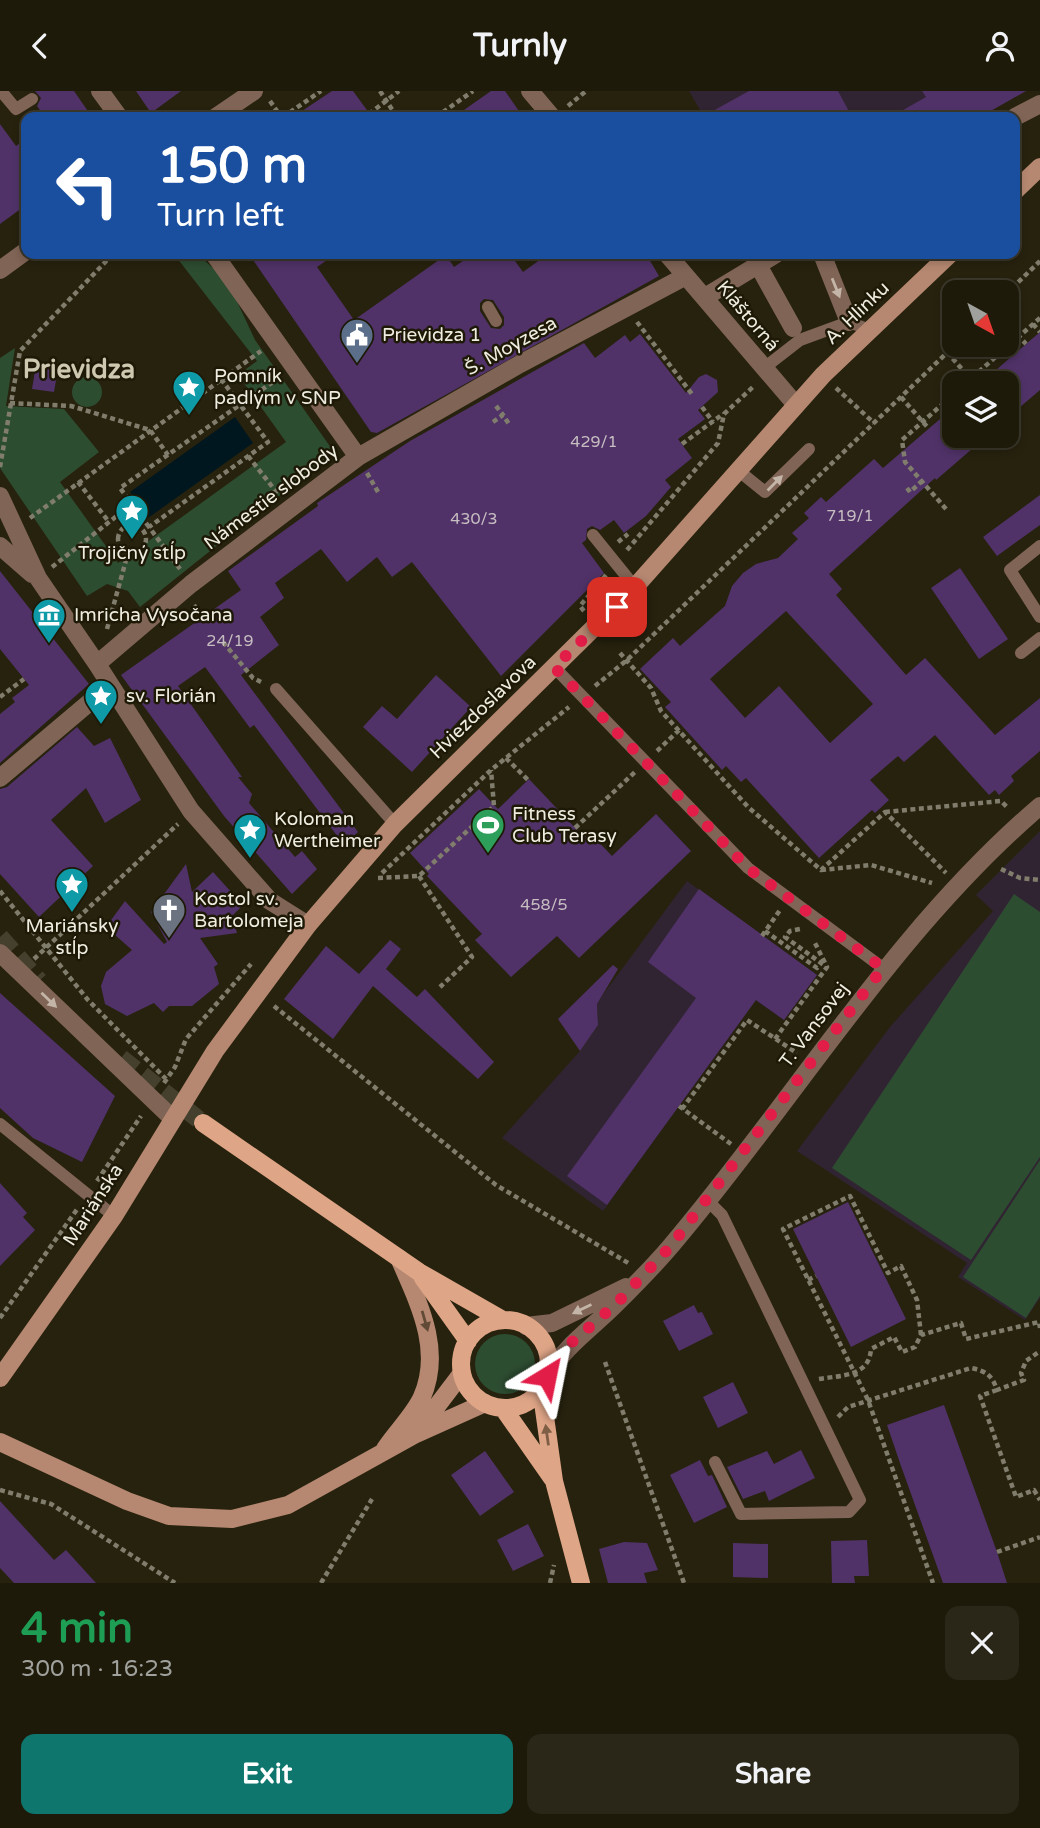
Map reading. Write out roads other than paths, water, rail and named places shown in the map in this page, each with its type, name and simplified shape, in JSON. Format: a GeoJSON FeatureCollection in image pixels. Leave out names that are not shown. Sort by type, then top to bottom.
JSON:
{"type":"FeatureCollection","features":[{"type":"Feature","properties":{"kind":"main road"},"geometry":{"type":"LineString","coordinates":[[203,1123],[419,1272],[503,1320],[526,1326],[545,1347],[548,1362],[544,1382],[554,1481],[581,1583]]}},
{"type":"Feature","properties":{"kind":"main road"},"geometry":{"type":"LineString","coordinates":[[419,1272],[468,1341]]}},
{"type":"Feature","properties":{"kind":"main road"},"geometry":{"type":"LineString","coordinates":[[503,1320],[483,1326],[468,1341],[462,1353],[462,1373],[473,1394],[494,1406],[554,1481]]}},
{"type":"Feature","properties":{"kind":"main road"},"geometry":{"type":"LineString","coordinates":[[494,1406],[524,1403],[544,1382]]}},
{"type":"Feature","properties":{"kind":"street"},"geometry":{"type":"LineString","coordinates":[[100,91],[115,112]]}},
{"type":"Feature","properties":{"kind":"street"},"geometry":{"type":"LineString","coordinates":[[223,112],[254,91]]}},
{"type":"Feature","properties":{"kind":"street"},"geometry":{"type":"LineString","coordinates":[[530,91],[548,112]]}},
{"type":"Feature","properties":{"kind":"street"},"geometry":{"type":"LineString","coordinates":[[1020,114],[1040,104]]}},
{"type":"Feature","properties":{"kind":"street"},"geometry":{"type":"LineString","coordinates":[[1020,186],[1040,167]]}},
{"type":"Feature","properties":{"kind":"street"},"geometry":{"type":"LineString","coordinates":[[0,270],[21,255]]}},
{"type":"Feature","properties":{"kind":"street","name":"Námestie slobody"},"geometry":{"type":"LineString","coordinates":[[97,664],[191,584],[358,457],[218,259]]}},
{"type":"Feature","properties":{"kind":"street","name":"Kláštorná"},"geometry":{"type":"LineString","coordinates":[[671,259],[796,405]]}},
{"type":"Feature","properties":{"kind":"street"},"geometry":{"type":"LineString","coordinates":[[705,297],[768,259]]}},
{"type":"Feature","properties":{"kind":"street","name":"A. Hlinku"},"geometry":{"type":"LineString","coordinates":[[824,259],[849,322]]}},
{"type":"Feature","properties":{"kind":"street","name":"A. Hlinku"},"geometry":{"type":"LineString","coordinates":[[796,405],[945,259]]}},
{"type":"Feature","properties":{"kind":"street"},"geometry":{"type":"LineString","coordinates":[[758,265],[793,328]]}},
{"type":"Feature","properties":{"kind":"street","name":"Š. Moyzesa"},"geometry":{"type":"LineString","coordinates":[[358,457],[518,359],[686,276]]}},
{"type":"Feature","properties":{"kind":"street","name":"Hviezdoslavova"},"geometry":{"type":"LineString","coordinates":[[215,1051],[308,925],[395,824],[635,587],[796,405]]}},
{"type":"Feature","properties":{"kind":"street"},"geometry":{"type":"LineString","coordinates":[[0,496],[38,578],[97,664],[191,811],[270,901],[308,925]]}},
{"type":"Feature","properties":{"kind":"street"},"geometry":{"type":"LineString","coordinates":[[0,546],[38,578]]}},
{"type":"Feature","properties":{"kind":"street"},"geometry":{"type":"LineString","coordinates":[[0,778],[110,685]]}},
{"type":"Feature","properties":{"kind":"street","name":"T. Vansovej"},"geometry":{"type":"LineString","coordinates":[[544,1382],[565,1348],[615,1305],[670,1247],[883,968],[957,884],[1040,806]]}},
{"type":"Feature","properties":{"kind":"street"},"geometry":{"type":"LineString","coordinates":[[0,953],[172,1118]]}},
{"type":"Feature","properties":{"kind":"street","name":"Mariánska"},"geometry":{"type":"LineString","coordinates":[[0,1378],[114,1216],[215,1051]]}},
{"type":"Feature","properties":{"kind":"street"},"geometry":{"type":"LineString","coordinates":[[384,1450],[421,1399],[427,1382],[430,1357],[429,1338],[421,1310],[399,1258]]}},
{"type":"Feature","properties":{"kind":"street","name":"T. Vansovej"},"geometry":{"type":"LineString","coordinates":[[526,1326],[552,1323],[635,1283]]}},
{"type":"Feature","properties":{"kind":"street"},"geometry":{"type":"LineString","coordinates":[[416,1434],[462,1373]]}},
{"type":"Feature","properties":{"kind":"street"},"geometry":{"type":"LineString","coordinates":[[0,1442],[127,1501],[169,1516],[232,1519],[288,1505],[416,1434],[494,1406]]}},
{"type":"Feature","properties":{"kind":"lane"},"geometry":{"type":"LineString","coordinates":[[1,91],[16,109],[32,99]]}},
{"type":"Feature","properties":{"kind":"lane"},"geometry":{"type":"LineString","coordinates":[[488,307],[496,321]]}},
{"type":"Feature","properties":{"kind":"lane"},"geometry":{"type":"LineString","coordinates":[[766,370],[800,340],[849,322],[870,330]]}},
{"type":"Feature","properties":{"kind":"lane"},"geometry":{"type":"LineString","coordinates":[[739,471],[765,492],[808,449]]}},
{"type":"Feature","properties":{"kind":"lane"},"geometry":{"type":"LineString","coordinates":[[593,535],[635,587]]}},
{"type":"Feature","properties":{"kind":"lane"},"geometry":{"type":"LineString","coordinates":[[1040,546],[1010,570],[1040,617]]}},
{"type":"Feature","properties":{"kind":"lane"},"geometry":{"type":"LineString","coordinates":[[1021,653],[1040,638]]}},
{"type":"Feature","properties":{"kind":"lane"},"geometry":{"type":"LineString","coordinates":[[554,667],[748,868],[883,968]]}},
{"type":"Feature","properties":{"kind":"lane"},"geometry":{"type":"LineString","coordinates":[[276,689],[395,824]]}},
{"type":"Feature","properties":{"kind":"lane"},"geometry":{"type":"LineString","coordinates":[[0,1125],[114,1216]]}},
{"type":"Feature","properties":{"kind":"lane"},"geometry":{"type":"LineString","coordinates":[[707,1200],[722,1215],[860,1500],[849,1512],[741,1514],[715,1462]]}},
{"type":"Feature","properties":{"kind":"water"},"geometry":{"type":"Polygon","coordinates":[[[235,417],[253,443],[148,518],[130,492],[235,417]]]}},
{"type":"Feature","properties":{"kind":"tunnel"},"geometry":{"type":"LineString","coordinates":[[0,937],[39,981]]}},
{"type":"Feature","properties":{"kind":"tunnel"},"geometry":{"type":"LineString","coordinates":[[121,1058],[203,1123]]}},
{"type":"Feature","properties":{"kind":"place","name":"Prievidza 1"},"geometry":{"type":"Point","coordinates":[357,365]}},
{"type":"Feature","properties":{"kind":"place","name":"Pomník padlým v SNP"},"geometry":{"type":"Point","coordinates":[189,417]}},
{"type":"Feature","properties":{"kind":"place","name":"Trojičný stĺp"},"geometry":{"type":"Point","coordinates":[132,541]}},
{"type":"Feature","properties":{"kind":"place","name":"Imricha Vysočana"},"geometry":{"type":"Point","coordinates":[49,645]}},
{"type":"Feature","properties":{"kind":"place","name":"sv. Florián"},"geometry":{"type":"Point","coordinates":[101,726]}},
{"type":"Feature","properties":{"kind":"place","name":"Fitness Club Terasy"},"geometry":{"type":"Point","coordinates":[488,855]}},
{"type":"Feature","properties":{"kind":"place","name":"Koloman Wertheimer"},"geometry":{"type":"Point","coordinates":[250,860]}},
{"type":"Feature","properties":{"kind":"place","name":"Mariánsky stĺp"},"geometry":{"type":"Point","coordinates":[72,914]}},
{"type":"Feature","properties":{"kind":"place","name":"Kostol sv. Bartolomeja"},"geometry":{"type":"Point","coordinates":[169,940]}},
{"type":"Feature","properties":{"kind":"district","name":"Prievidza"},"geometry":{"type":"Point","coordinates":[79,369]}}]}
